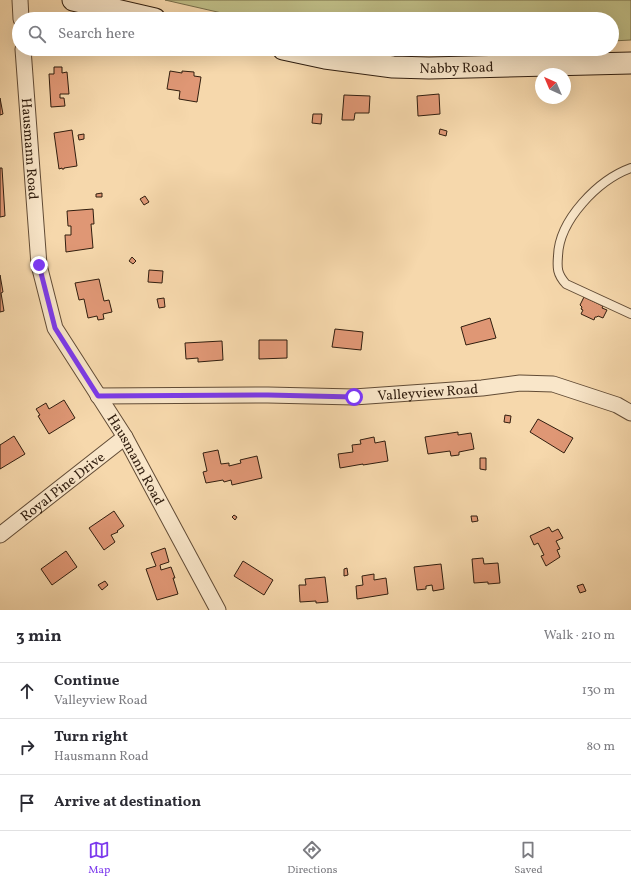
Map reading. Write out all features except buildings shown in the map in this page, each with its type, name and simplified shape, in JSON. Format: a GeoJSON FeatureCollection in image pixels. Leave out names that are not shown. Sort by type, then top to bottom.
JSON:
{"type":"FeatureCollection","features":[{"type":"Feature","properties":{"kind":"main road"},"geometry":{"type":"LineString","coordinates":[[73,0],[124,12]]}},
{"type":"Feature","properties":{"kind":"main road","name":"Nabby Road"},"geometry":{"type":"LineString","coordinates":[[317,56],[393,67],[430,68],[631,62]]}},
{"type":"Feature","properties":{"kind":"street"},"geometry":{"type":"LineString","coordinates":[[20,0],[21,12]]}},
{"type":"Feature","properties":{"kind":"street","name":"Hausmann Road"},"geometry":{"type":"LineString","coordinates":[[24,56],[39,265],[55,328],[125,437],[218,610]]}},
{"type":"Feature","properties":{"kind":"street","name":"Valleyview Road"},"geometry":{"type":"LineString","coordinates":[[98,396],[268,395],[354,397],[482,388],[520,383],[553,384],[617,405],[631,413]]}},
{"type":"Feature","properties":{"kind":"street","name":"Royal Pine Drive"},"geometry":{"type":"LineString","coordinates":[[0,534],[125,437]]}},
{"type":"Feature","properties":{"kind":"lane"},"geometry":{"type":"LineString","coordinates":[[631,168],[604,183],[586,199],[568,221],[558,246],[557,267],[560,277],[566,284],[631,314]]}},
{"type":"Feature","properties":{"kind":"shaded area"},"geometry":{"type":"Polygon","coordinates":[[[165,0],[631,0],[631,40],[619,41],[619,12],[217,12],[165,0]]]}},
{"type":"Feature","properties":{"kind":"route"},"geometry":{"type":"LineString","coordinates":[[39,265],[55,328],[98,396],[268,395],[354,397]]}}]}
